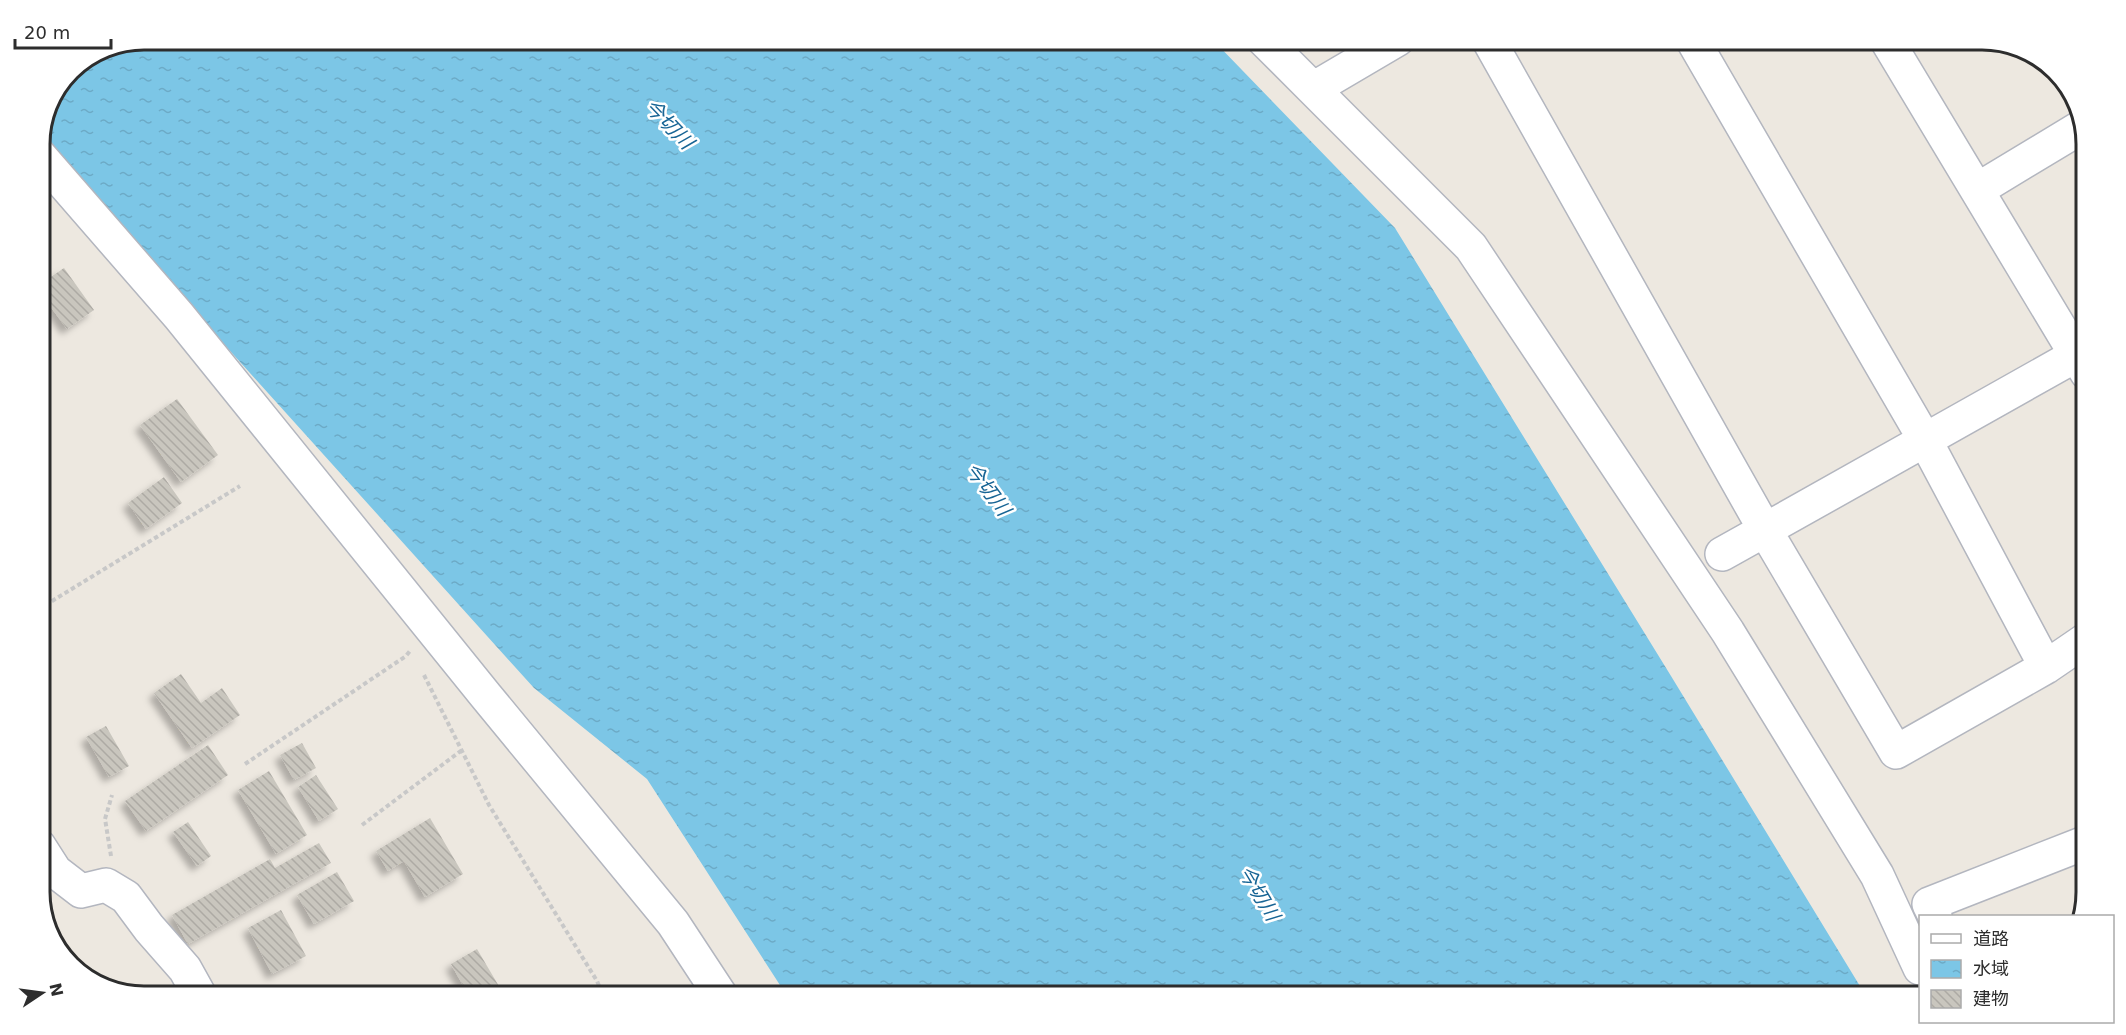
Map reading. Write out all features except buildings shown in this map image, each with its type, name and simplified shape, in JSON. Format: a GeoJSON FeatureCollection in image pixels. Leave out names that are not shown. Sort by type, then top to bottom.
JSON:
{"type":"FeatureCollection","features":[{"type":"Feature","properties":{"kind":"street"},"geometry":{"type":"LineString","coordinates":[[1274,50],[1471,247],[1728,632],[1877,875],[1919,966]]}},
{"type":"Feature","properties":{"kind":"street"},"geometry":{"type":"LineString","coordinates":[[1313,89],[1379,50]]}},
{"type":"Feature","properties":{"kind":"street"},"geometry":{"type":"LineString","coordinates":[[1494,50],[1765,530],[1896,752],[2046,666],[2076,646]]}},
{"type":"Feature","properties":{"kind":"street"},"geometry":{"type":"LineString","coordinates":[[1698,50],[1925,440],[2046,666]]}},
{"type":"Feature","properties":{"kind":"street"},"geometry":{"type":"LineString","coordinates":[[1893,50],[2076,348]]}},
{"type":"Feature","properties":{"kind":"street"},"geometry":{"type":"LineString","coordinates":[[1977,190],[2075,131]]}},
{"type":"Feature","properties":{"kind":"street"},"geometry":{"type":"LineString","coordinates":[[50,168],[179,316],[486,696],[674,923],[715,986]]}},
{"type":"Feature","properties":{"kind":"street"},"geometry":{"type":"LineString","coordinates":[[1722,554],[1925,440],[2076,363]]}},
{"type":"Feature","properties":{"kind":"street"},"geometry":{"type":"LineString","coordinates":[[1934,915],[1929,904],[2076,846]]}},
{"type":"Feature","properties":{"kind":"street"},"geometry":{"type":"LineString","coordinates":[[50,863],[55,871],[81,891],[106,885],[126,897],[149,928],[185,969],[194,986]]}},
{"type":"Feature","properties":{"kind":"path"},"geometry":{"type":"LineString","coordinates":[[50,602],[240,486]]}},
{"type":"Feature","properties":{"kind":"path"},"geometry":{"type":"LineString","coordinates":[[245,764],[406,656],[411,650],[416,660]]}},
{"type":"Feature","properties":{"kind":"path"},"geometry":{"type":"LineString","coordinates":[[421,670],[489,805],[599,986]]}},
{"type":"Feature","properties":{"kind":"path"},"geometry":{"type":"LineString","coordinates":[[363,825],[462,750]]}},
{"type":"Feature","properties":{"kind":"path"},"geometry":{"type":"LineString","coordinates":[[112,795],[105,819],[117,892]]}},
{"type":"Feature","properties":{"kind":"water","name":"今切川"},"geometry":{"type":"Polygon","coordinates":[[[131,50],[1223,50],[1395,228],[1860,986],[781,986],[647,779],[534,688],[50,151],[53,119],[59,102],[81,73],[96,62],[113,54],[131,50]]]}}]}
